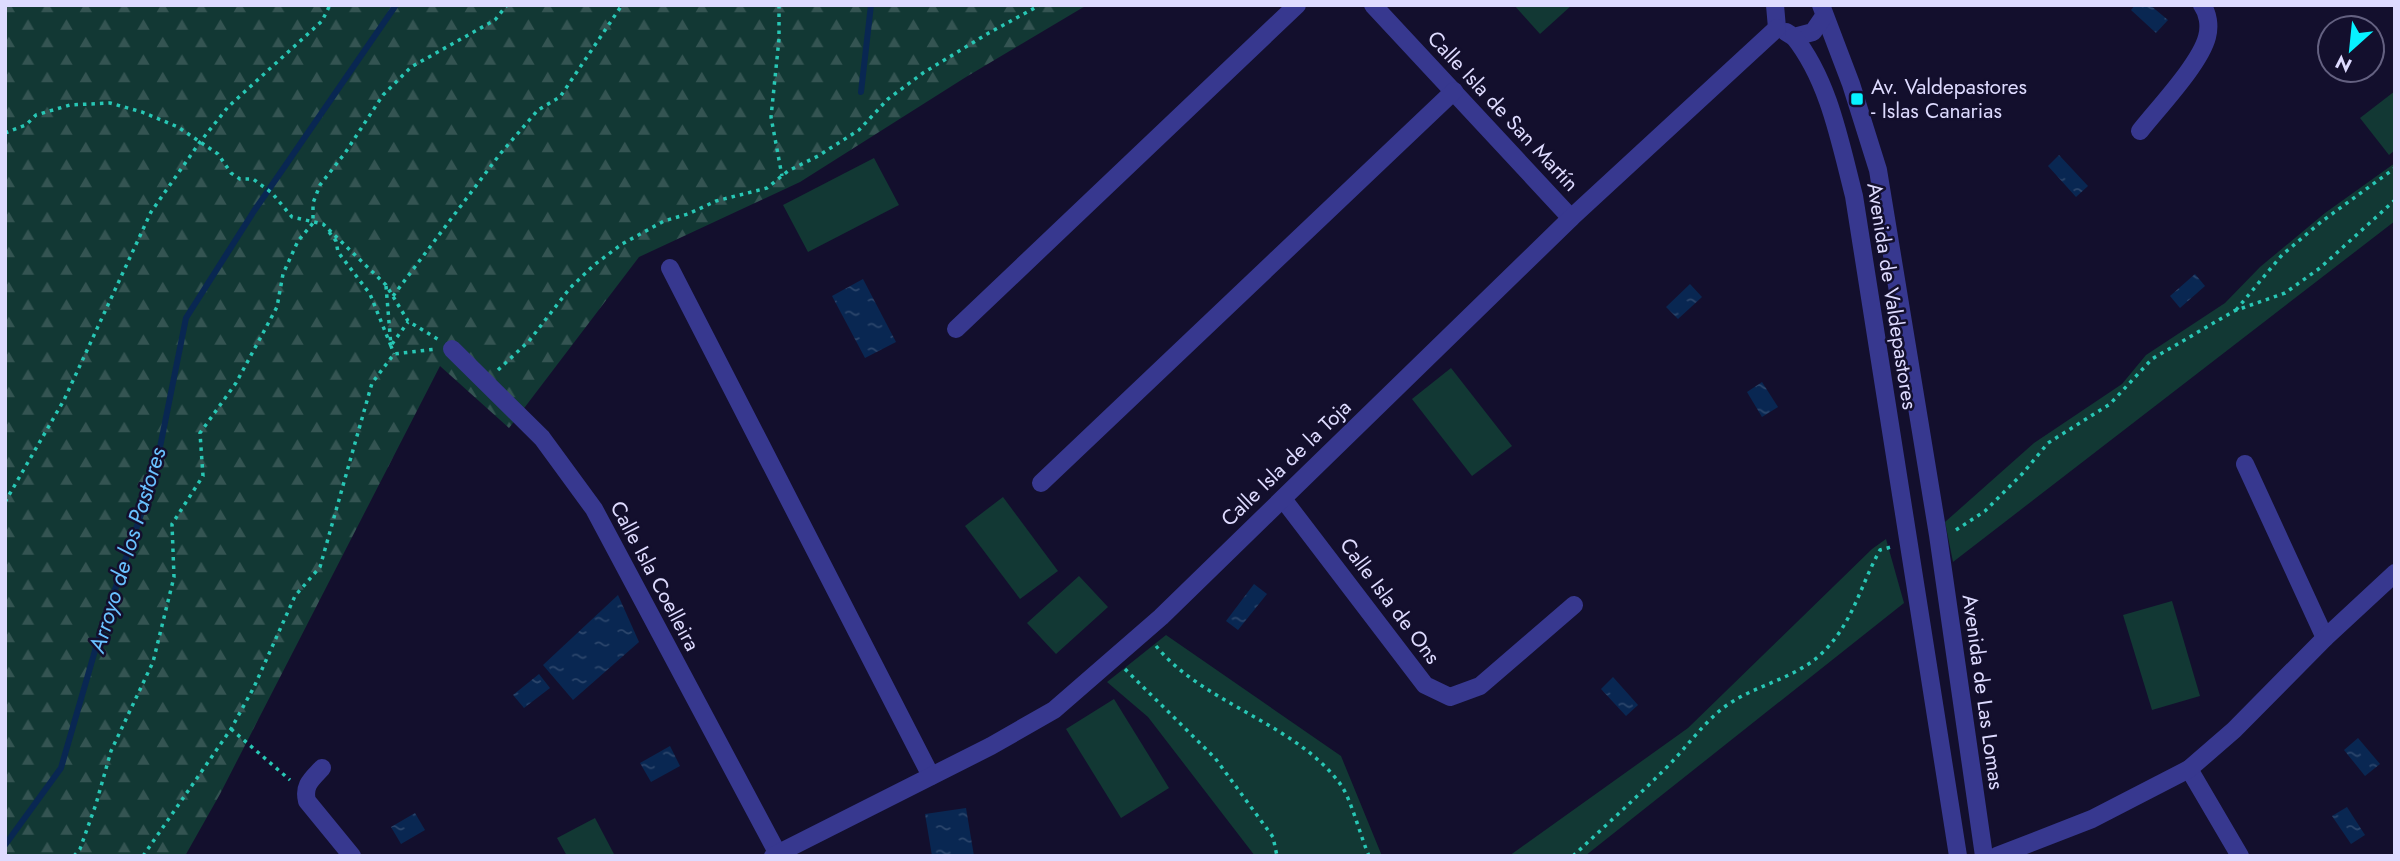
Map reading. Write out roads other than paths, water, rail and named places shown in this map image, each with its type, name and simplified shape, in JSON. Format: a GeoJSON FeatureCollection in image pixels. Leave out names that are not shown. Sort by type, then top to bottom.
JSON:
{"type":"FeatureCollection","features":[{"type":"Feature","properties":{"kind":"street"},"geometry":{"type":"LineString","coordinates":[[956,329],[1297,5]]}},
{"type":"Feature","properties":{"kind":"street","name":"Calle Isla de San Martín"},"geometry":{"type":"LineString","coordinates":[[1373,5],[1571,218]]}},
{"type":"Feature","properties":{"kind":"street"},"geometry":{"type":"LineString","coordinates":[[1775,5],[1777,28],[1794,37],[1813,32],[1823,10]]}},
{"type":"Feature","properties":{"kind":"street"},"geometry":{"type":"LineString","coordinates":[[2140,131],[2194,63],[2207,36],[2207,13],[2202,5]]}},
{"type":"Feature","properties":{"kind":"street","name":"Avenida de Valdepastores"},"geometry":{"type":"LineString","coordinates":[[1823,10],[1851,84],[1878,170],[1938,535]]}},
{"type":"Feature","properties":{"kind":"street","name":"Calle Isla de la Toja"},"geometry":{"type":"LineString","coordinates":[[777,855],[991,746],[1054,710],[1144,631],[1571,218],[1777,28]]}},
{"type":"Feature","properties":{"kind":"street","name":"Avenida de Valdepastores"},"geometry":{"type":"LineString","coordinates":[[1794,37],[1806,52],[1833,114],[1854,196],[1958,856]]}},
{"type":"Feature","properties":{"kind":"street"},"geometry":{"type":"LineString","coordinates":[[1041,483],[1454,91]]}},
{"type":"Feature","properties":{"kind":"street"},"geometry":{"type":"LineString","coordinates":[[670,268],[931,776]]}},
{"type":"Feature","properties":{"kind":"street","name":"Calle Isla Coelleira"},"geometry":{"type":"LineString","coordinates":[[452,349],[542,438],[594,509],[777,855]]}},
{"type":"Feature","properties":{"kind":"street"},"geometry":{"type":"LineString","coordinates":[[2245,464],[2325,638]]}},
{"type":"Feature","properties":{"kind":"street","name":"Calle Isla de Ons"},"geometry":{"type":"LineString","coordinates":[[1283,499],[1425,685],[1450,697],[1480,686],[1574,605]]}},
{"type":"Feature","properties":{"kind":"street","name":"Avenida de Las Lomas"},"geometry":{"type":"LineString","coordinates":[[1938,535],[1984,856]]}},
{"type":"Feature","properties":{"kind":"street"},"geometry":{"type":"LineString","coordinates":[[1997,856],[2092,820],[2189,769],[2234,730],[2325,638],[2395,573]]}},
{"type":"Feature","properties":{"kind":"street"},"geometry":{"type":"LineString","coordinates":[[323,768],[307,785],[307,801],[352,856]]}},
{"type":"Feature","properties":{"kind":"street"},"geometry":{"type":"LineString","coordinates":[[2189,769],[2240,856]]}},
{"type":"Feature","properties":{"kind":"water"},"geometry":{"type":"Polygon","coordinates":[[[2135,5],[2150,5],[2168,20],[2156,33],[2131,10],[2135,5]]]}},
{"type":"Feature","properties":{"kind":"water"},"geometry":{"type":"Polygon","coordinates":[[[2059,155],[2088,186],[2076,197],[2048,166],[2059,155]]]}},
{"type":"Feature","properties":{"kind":"water"},"geometry":{"type":"Polygon","coordinates":[[[2195,274],[2205,286],[2180,308],[2170,296],[2195,274]]]}},
{"type":"Feature","properties":{"kind":"water"},"geometry":{"type":"Polygon","coordinates":[[[863,279],[896,342],[865,358],[832,296],[863,279]]]}},
{"type":"Feature","properties":{"kind":"water"},"geometry":{"type":"Polygon","coordinates":[[[1690,284],[1702,297],[1678,319],[1666,307],[1690,284]]]}},
{"type":"Feature","properties":{"kind":"water"},"geometry":{"type":"Polygon","coordinates":[[[1762,382],[1778,407],[1762,417],[1747,392],[1762,382]]]}},
{"type":"Feature","properties":{"kind":"water"},"geometry":{"type":"Polygon","coordinates":[[[1254,584],[1267,594],[1238,630],[1226,621],[1254,584]]]}},
{"type":"Feature","properties":{"kind":"water"},"geometry":{"type":"Polygon","coordinates":[[[618,595],[639,642],[573,700],[543,665],[618,595]]]}},
{"type":"Feature","properties":{"kind":"water"},"geometry":{"type":"Polygon","coordinates":[[[539,674],[550,688],[524,708],[513,695],[539,674]]]}},
{"type":"Feature","properties":{"kind":"water"},"geometry":{"type":"Polygon","coordinates":[[[1613,677],[1638,705],[1626,716],[1601,689],[1613,677]]]}},
{"type":"Feature","properties":{"kind":"water"},"geometry":{"type":"Polygon","coordinates":[[[2358,738],[2380,764],[2365,776],[2344,750],[2358,738]]]}},
{"type":"Feature","properties":{"kind":"water"},"geometry":{"type":"Polygon","coordinates":[[[670,746],[680,766],[651,782],[640,763],[670,746]]]}},
{"type":"Feature","properties":{"kind":"water"},"geometry":{"type":"Polygon","coordinates":[[[2347,807],[2365,835],[2351,844],[2332,816],[2347,807]]]}},
{"type":"Feature","properties":{"kind":"water"},"geometry":{"type":"Polygon","coordinates":[[[966,808],[974,856],[932,856],[925,814],[966,808]]]}},
{"type":"Feature","properties":{"kind":"water"},"geometry":{"type":"Polygon","coordinates":[[[415,813],[425,830],[401,844],[391,827],[415,813]]]}},
{"type":"Feature","properties":{"kind":"waterway","name":"Arroyo de los Pastores"},"geometry":{"type":"LineString","coordinates":[[5,845],[61,768],[101,630],[154,477],[186,318],[254,211],[396,5]]}},
{"type":"Feature","properties":{"kind":"waterway"},"geometry":{"type":"LineString","coordinates":[[861,92],[871,5]]}},
{"type":"Feature","properties":{"kind":"place","name":"Av. Valdepastores - Islas Canarias"},"geometry":{"type":"Point","coordinates":[1857,99]}}]}
